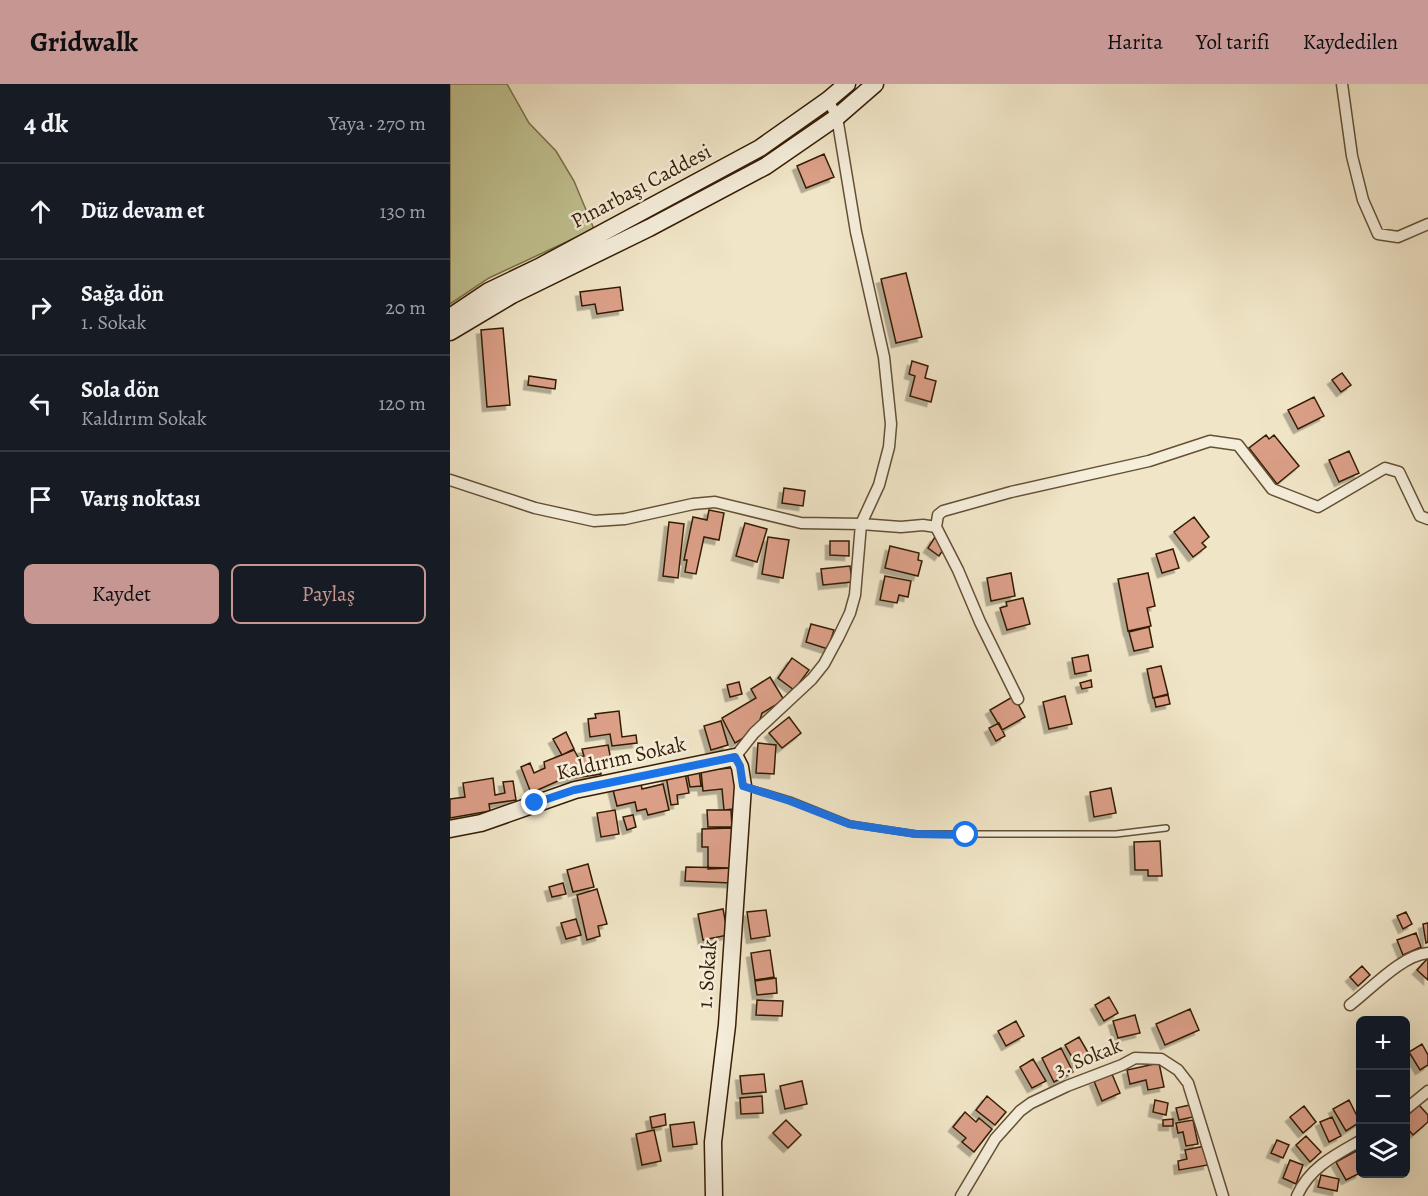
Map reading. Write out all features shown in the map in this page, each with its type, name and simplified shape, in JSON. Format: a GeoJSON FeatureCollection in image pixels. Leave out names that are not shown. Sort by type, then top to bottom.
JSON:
{"type":"FeatureCollection","features":[{"type":"Feature","properties":{"kind":"street","name":"Pınarbaşı Caddesi"},"geometry":{"type":"LineString","coordinates":[[450,317],[489,291],[760,148],[847,84]]}},
{"type":"Feature","properties":{"kind":"street"},"geometry":{"type":"LineString","coordinates":[[450,332],[512,296],[649,228],[766,166],[837,117],[875,84]]}},
{"type":"Feature","properties":{"kind":"street"},"geometry":{"type":"LineString","coordinates":[[1341,84],[1352,156],[1363,200],[1378,234],[1398,237],[1428,224]]}},
{"type":"Feature","properties":{"kind":"street"},"geometry":{"type":"LineString","coordinates":[[735,757],[754,733],[812,679],[833,647],[850,613],[855,595],[861,524],[885,466],[891,424],[884,357],[856,232],[837,117],[828,100]]}},
{"type":"Feature","properties":{"kind":"street"},"geometry":{"type":"LineString","coordinates":[[1018,699],[936,527],[938,515],[943,511],[1011,492],[1149,460],[1210,441],[1238,445],[1272,489],[1318,507],[1385,468],[1399,472],[1420,516],[1428,519]]}},
{"type":"Feature","properties":{"kind":"street"},"geometry":{"type":"LineString","coordinates":[[450,480],[535,508],[594,521],[626,519],[714,502],[801,523],[936,527]]}},
{"type":"Feature","properties":{"kind":"street","name":"1. Sokak"},"geometry":{"type":"LineString","coordinates":[[714,1196],[713,1142],[726,1035],[743,786],[740,766],[735,757]]}},
{"type":"Feature","properties":{"kind":"street","name":"Kaldırım Sokak"},"geometry":{"type":"LineString","coordinates":[[450,829],[481,823],[574,790],[735,757]]}},
{"type":"Feature","properties":{"kind":"street"},"geometry":{"type":"LineString","coordinates":[[1350,1005],[1401,963],[1428,953]]}},
{"type":"Feature","properties":{"kind":"street","name":"3. Sokak"},"geometry":{"type":"LineString","coordinates":[[962,1196],[995,1139],[1031,1102],[1135,1058],[1150,1058],[1161,1059],[1178,1070],[1188,1083],[1223,1196]]}},
{"type":"Feature","properties":{"kind":"street"},"geometry":{"type":"LineString","coordinates":[[1410,1106],[1428,1091]]}},
{"type":"Feature","properties":{"kind":"street"},"geometry":{"type":"LineString","coordinates":[[1297,1196],[1301,1186],[1323,1163],[1356,1143]]}},
{"type":"Feature","properties":{"kind":"lane"},"geometry":{"type":"LineString","coordinates":[[743,786],[849,824],[916,834],[1116,834],[1166,828]]}},
{"type":"Feature","properties":{"kind":"green space"},"geometry":{"type":"Polygon","coordinates":[[[450,84],[507,84],[529,123],[556,151],[574,181],[594,229],[489,278],[450,304],[450,84]]]}},
{"type":"Feature","properties":{"kind":"building"},"geometry":{"type":"Polygon","coordinates":[[[824,154],[834,177],[806,188],[797,166],[824,154]]]}},
{"type":"Feature","properties":{"kind":"building"},"geometry":{"type":"Polygon","coordinates":[[[906,273],[922,337],[896,343],[881,279],[906,273]]]}},
{"type":"Feature","properties":{"kind":"building"},"geometry":{"type":"Polygon","coordinates":[[[620,287],[623,310],[597,314],[595,304],[582,306],[580,292],[620,287]]]}},
{"type":"Feature","properties":{"kind":"building"},"geometry":{"type":"Polygon","coordinates":[[[503,328],[510,405],[487,407],[481,330],[503,328]]]}},
{"type":"Feature","properties":{"kind":"building"},"geometry":{"type":"Polygon","coordinates":[[[912,361],[928,366],[925,378],[936,381],[931,402],[910,396],[915,376],[909,374],[912,361]]]}},
{"type":"Feature","properties":{"kind":"building"},"geometry":{"type":"Polygon","coordinates":[[[1342,373],[1351,385],[1341,392],[1332,380],[1342,373]]]}},
{"type":"Feature","properties":{"kind":"building"},"geometry":{"type":"Polygon","coordinates":[[[529,376],[556,380],[555,389],[528,385],[529,376]]]}},
{"type":"Feature","properties":{"kind":"building"},"geometry":{"type":"Polygon","coordinates":[[[1314,397],[1324,416],[1298,429],[1288,410],[1314,397]]]}},
{"type":"Feature","properties":{"kind":"building"},"geometry":{"type":"Polygon","coordinates":[[[1266,435],[1269,439],[1274,435],[1299,466],[1277,484],[1249,448],[1266,435]]]}},
{"type":"Feature","properties":{"kind":"building"},"geometry":{"type":"Polygon","coordinates":[[[1349,451],[1359,473],[1339,482],[1329,460],[1349,451]]]}},
{"type":"Feature","properties":{"kind":"building"},"geometry":{"type":"Polygon","coordinates":[[[784,488],[805,491],[803,506],[782,503],[784,488]]]}},
{"type":"Feature","properties":{"kind":"building"},"geometry":{"type":"Polygon","coordinates":[[[709,510],[724,513],[719,540],[704,537],[696,574],[685,572],[687,560],[684,560],[693,517],[707,520],[709,510]]]}},
{"type":"Feature","properties":{"kind":"building"},"geometry":{"type":"Polygon","coordinates":[[[1194,517],[1209,537],[1202,543],[1206,547],[1193,557],[1174,532],[1194,517]]]}},
{"type":"Feature","properties":{"kind":"building"},"geometry":{"type":"Polygon","coordinates":[[[669,522],[684,524],[678,578],[663,576],[669,522]]]}},
{"type":"Feature","properties":{"kind":"building"},"geometry":{"type":"Polygon","coordinates":[[[745,523],[767,529],[757,562],[736,556],[745,523]]]}},
{"type":"Feature","properties":{"kind":"building"},"geometry":{"type":"Polygon","coordinates":[[[768,537],[789,540],[783,578],[762,574],[768,537]]]}},
{"type":"Feature","properties":{"kind":"building"},"geometry":{"type":"Polygon","coordinates":[[[935,537],[947,544],[939,556],[928,548],[935,537]]]}},
{"type":"Feature","properties":{"kind":"building"},"geometry":{"type":"Polygon","coordinates":[[[830,541],[849,541],[849,556],[830,555],[830,541]]]}},
{"type":"Feature","properties":{"kind":"building"},"geometry":{"type":"Polygon","coordinates":[[[890,546],[919,553],[918,560],[922,561],[918,576],[885,568],[890,546]]]}},
{"type":"Feature","properties":{"kind":"building"},"geometry":{"type":"Polygon","coordinates":[[[1173,549],[1179,568],[1162,573],[1156,554],[1173,549]]]}},
{"type":"Feature","properties":{"kind":"building"},"geometry":{"type":"Polygon","coordinates":[[[850,566],[852,582],[823,585],[821,569],[850,566]]]}},
{"type":"Feature","properties":{"kind":"building"},"geometry":{"type":"Polygon","coordinates":[[[1011,573],[1015,596],[991,601],[987,578],[1011,573]]]}},
{"type":"Feature","properties":{"kind":"building"},"geometry":{"type":"Polygon","coordinates":[[[1148,573],[1155,606],[1147,608],[1151,626],[1128,631],[1118,579],[1148,573]]]}},
{"type":"Feature","properties":{"kind":"building"},"geometry":{"type":"Polygon","coordinates":[[[885,576],[911,581],[908,597],[899,595],[897,603],[880,600],[885,576]]]}},
{"type":"Feature","properties":{"kind":"building"},"geometry":{"type":"Polygon","coordinates":[[[1023,598],[1030,624],[1007,630],[1000,608],[1007,606],[1006,602],[1023,598]]]}},
{"type":"Feature","properties":{"kind":"building"},"geometry":{"type":"Polygon","coordinates":[[[811,624],[834,630],[828,649],[806,642],[811,624]]]}},
{"type":"Feature","properties":{"kind":"building"},"geometry":{"type":"Polygon","coordinates":[[[1149,627],[1153,647],[1134,651],[1129,632],[1149,627]]]}},
{"type":"Feature","properties":{"kind":"building"},"geometry":{"type":"Polygon","coordinates":[[[1088,655],[1091,671],[1075,674],[1072,658],[1088,655]]]}},
{"type":"Feature","properties":{"kind":"building"},"geometry":{"type":"Polygon","coordinates":[[[792,658],[809,670],[794,690],[778,678],[792,658]]]}},
{"type":"Feature","properties":{"kind":"building"},"geometry":{"type":"Polygon","coordinates":[[[1161,666],[1168,694],[1153,698],[1147,669],[1161,666]]]}},
{"type":"Feature","properties":{"kind":"building"},"geometry":{"type":"Polygon","coordinates":[[[770,677],[784,700],[762,713],[757,730],[735,743],[722,718],[756,698],[751,689],[770,677]]]}},
{"type":"Feature","properties":{"kind":"building"},"geometry":{"type":"Polygon","coordinates":[[[1091,680],[1092,687],[1082,689],[1080,683],[1091,680]]]}},
{"type":"Feature","properties":{"kind":"building"},"geometry":{"type":"Polygon","coordinates":[[[739,682],[742,694],[730,697],[727,685],[739,682]]]}},
{"type":"Feature","properties":{"kind":"building"},"geometry":{"type":"Polygon","coordinates":[[[1168,695],[1170,704],[1156,707],[1154,698],[1168,695]]]}},
{"type":"Feature","properties":{"kind":"building"},"geometry":{"type":"Polygon","coordinates":[[[1014,696],[1025,717],[1002,730],[990,710],[1014,696]]]}},
{"type":"Feature","properties":{"kind":"building"},"geometry":{"type":"Polygon","coordinates":[[[1065,696],[1072,724],[1049,729],[1043,702],[1065,696]]]}},
{"type":"Feature","properties":{"kind":"building"},"geometry":{"type":"Polygon","coordinates":[[[619,711],[622,737],[636,735],[637,743],[612,746],[610,734],[590,737],[588,719],[596,718],[595,714],[619,711]]]}},
{"type":"Feature","properties":{"kind":"building"},"geometry":{"type":"Polygon","coordinates":[[[789,717],[801,733],[782,748],[769,733],[789,717]]]}},
{"type":"Feature","properties":{"kind":"building"},"geometry":{"type":"Polygon","coordinates":[[[721,721],[728,745],[711,750],[704,726],[721,721]]]}},
{"type":"Feature","properties":{"kind":"building"},"geometry":{"type":"Polygon","coordinates":[[[999,723],[1005,736],[996,741],[989,728],[999,723]]]}},
{"type":"Feature","properties":{"kind":"building"},"geometry":{"type":"Polygon","coordinates":[[[566,732],[574,749],[562,755],[553,739],[566,732]]]}},
{"type":"Feature","properties":{"kind":"building"},"geometry":{"type":"Polygon","coordinates":[[[758,743],[776,745],[774,774],[756,773],[758,743]]]}},
{"type":"Feature","properties":{"kind":"building"},"geometry":{"type":"Polygon","coordinates":[[[608,745],[611,760],[599,761],[601,774],[560,780],[531,793],[521,767],[530,763],[534,773],[545,768],[544,762],[574,750],[578,757],[584,756],[582,749],[608,745]]]}},
{"type":"Feature","properties":{"kind":"building"},"geometry":{"type":"Polygon","coordinates":[[[739,767],[743,808],[724,810],[722,789],[703,791],[701,771],[739,767]]]}},
{"type":"Feature","properties":{"kind":"building"},"geometry":{"type":"Polygon","coordinates":[[[699,770],[701,786],[690,787],[687,772],[699,770]]]}},
{"type":"Feature","properties":{"kind":"building"},"geometry":{"type":"Polygon","coordinates":[[[685,773],[689,793],[677,795],[678,804],[671,805],[666,776],[685,773]]]}},
{"type":"Feature","properties":{"kind":"building"},"geometry":{"type":"Polygon","coordinates":[[[493,778],[495,795],[505,793],[503,782],[513,781],[516,800],[489,804],[490,811],[450,818],[450,799],[465,797],[463,783],[493,778]]]}},
{"type":"Feature","properties":{"kind":"building"},"geometry":{"type":"Polygon","coordinates":[[[640,779],[642,789],[663,784],[669,810],[648,815],[646,809],[637,811],[635,802],[617,806],[612,786],[640,779]]]}},
{"type":"Feature","properties":{"kind":"building"},"geometry":{"type":"Polygon","coordinates":[[[1111,788],[1116,813],[1094,817],[1090,792],[1111,788]]]}},
{"type":"Feature","properties":{"kind":"building"},"geometry":{"type":"Polygon","coordinates":[[[615,810],[619,834],[601,837],[597,813],[615,810]]]}},
{"type":"Feature","properties":{"kind":"building"},"geometry":{"type":"Polygon","coordinates":[[[707,810],[731,810],[732,827],[708,827],[707,810]]]}},
{"type":"Feature","properties":{"kind":"building"},"geometry":{"type":"Polygon","coordinates":[[[633,815],[636,827],[627,830],[623,817],[633,815]]]}},
{"type":"Feature","properties":{"kind":"building"},"geometry":{"type":"Polygon","coordinates":[[[732,828],[733,868],[708,869],[708,847],[702,847],[702,829],[732,828]]]}},
{"type":"Feature","properties":{"kind":"building"},"geometry":{"type":"Polygon","coordinates":[[[1160,841],[1162,876],[1148,876],[1148,870],[1135,870],[1134,842],[1160,841]]]}},
{"type":"Feature","properties":{"kind":"building"},"geometry":{"type":"Polygon","coordinates":[[[588,864],[594,887],[573,892],[567,870],[588,864]]]}},
{"type":"Feature","properties":{"kind":"building"},"geometry":{"type":"Polygon","coordinates":[[[686,867],[733,868],[731,883],[685,881],[686,867]]]}},
{"type":"Feature","properties":{"kind":"building"},"geometry":{"type":"Polygon","coordinates":[[[563,883],[566,894],[552,897],[549,887],[563,883]]]}},
{"type":"Feature","properties":{"kind":"building"},"geometry":{"type":"Polygon","coordinates":[[[597,889],[607,924],[598,926],[600,936],[587,940],[577,895],[597,889]]]}},
{"type":"Feature","properties":{"kind":"building"},"geometry":{"type":"Polygon","coordinates":[[[723,909],[728,935],[703,940],[698,914],[723,909]]]}},
{"type":"Feature","properties":{"kind":"building"},"geometry":{"type":"Polygon","coordinates":[[[766,910],[770,936],[751,939],[747,912],[766,910]]]}},
{"type":"Feature","properties":{"kind":"building"},"geometry":{"type":"Polygon","coordinates":[[[1406,912],[1412,924],[1403,929],[1397,916],[1406,912]]]}},
{"type":"Feature","properties":{"kind":"building"},"geometry":{"type":"Polygon","coordinates":[[[576,919],[581,935],[566,939],[561,923],[576,919]]]}},
{"type":"Feature","properties":{"kind":"building"},"geometry":{"type":"Polygon","coordinates":[[[1428,923],[1428,942],[1426,943],[1423,924],[1428,923]]]}},
{"type":"Feature","properties":{"kind":"building"},"geometry":{"type":"Polygon","coordinates":[[[1416,933],[1421,947],[1403,955],[1397,940],[1416,933]]]}},
{"type":"Feature","properties":{"kind":"building"},"geometry":{"type":"Polygon","coordinates":[[[770,950],[774,977],[755,980],[751,953],[770,950]]]}},
{"type":"Feature","properties":{"kind":"building"},"geometry":{"type":"Polygon","coordinates":[[[1428,960],[1428,980],[1417,970],[1428,960]]]}},
{"type":"Feature","properties":{"kind":"building"},"geometry":{"type":"Polygon","coordinates":[[[1362,966],[1370,975],[1358,986],[1350,977],[1362,966]]]}},
{"type":"Feature","properties":{"kind":"building"},"geometry":{"type":"Polygon","coordinates":[[[776,978],[777,993],[757,995],[755,981],[776,978]]]}},
{"type":"Feature","properties":{"kind":"building"},"geometry":{"type":"Polygon","coordinates":[[[1109,997],[1118,1013],[1104,1021],[1095,1005],[1109,997]]]}},
{"type":"Feature","properties":{"kind":"building"},"geometry":{"type":"Polygon","coordinates":[[[757,1000],[783,1001],[782,1016],[756,1015],[757,1000]]]}},
{"type":"Feature","properties":{"kind":"building"},"geometry":{"type":"Polygon","coordinates":[[[1190,1009],[1199,1030],[1165,1045],[1156,1024],[1190,1009]]]}},
{"type":"Feature","properties":{"kind":"building"},"geometry":{"type":"Polygon","coordinates":[[[1135,1015],[1140,1033],[1118,1038],[1113,1021],[1135,1015]]]}},
{"type":"Feature","properties":{"kind":"building"},"geometry":{"type":"Polygon","coordinates":[[[1016,1021],[1024,1036],[1006,1046],[998,1031],[1016,1021]]]}},
{"type":"Feature","properties":{"kind":"building"},"geometry":{"type":"Polygon","coordinates":[[[1079,1037],[1090,1056],[1076,1064],[1065,1045],[1079,1037]]]}},
{"type":"Feature","properties":{"kind":"building"},"geometry":{"type":"Polygon","coordinates":[[[1422,1044],[1428,1055],[1428,1065],[1420,1070],[1410,1051],[1422,1044]]]}},
{"type":"Feature","properties":{"kind":"building"},"geometry":{"type":"Polygon","coordinates":[[[1061,1048],[1073,1072],[1054,1082],[1042,1058],[1061,1048]]]}},
{"type":"Feature","properties":{"kind":"building"},"geometry":{"type":"Polygon","coordinates":[[[1033,1059],[1046,1081],[1032,1088],[1020,1067],[1033,1059]]]}},
{"type":"Feature","properties":{"kind":"building"},"geometry":{"type":"Polygon","coordinates":[[[1159,1063],[1164,1087],[1148,1090],[1146,1080],[1130,1084],[1127,1070],[1159,1063]]]}},
{"type":"Feature","properties":{"kind":"building"},"geometry":{"type":"Polygon","coordinates":[[[764,1074],[766,1092],[742,1094],[740,1076],[764,1074]]]}},
{"type":"Feature","properties":{"kind":"building"},"geometry":{"type":"Polygon","coordinates":[[[1112,1074],[1120,1093],[1102,1101],[1094,1081],[1112,1074]]]}},
{"type":"Feature","properties":{"kind":"building"},"geometry":{"type":"Polygon","coordinates":[[[802,1081],[807,1104],[785,1109],[780,1086],[802,1081]]]}},
{"type":"Feature","properties":{"kind":"building"},"geometry":{"type":"Polygon","coordinates":[[[762,1096],[763,1113],[741,1114],[740,1098],[762,1096]]]}},
{"type":"Feature","properties":{"kind":"building"},"geometry":{"type":"Polygon","coordinates":[[[987,1096],[1006,1112],[995,1125],[976,1110],[987,1096]]]}},
{"type":"Feature","properties":{"kind":"building"},"geometry":{"type":"Polygon","coordinates":[[[1155,1100],[1168,1103],[1166,1115],[1153,1112],[1155,1100]]]}},
{"type":"Feature","properties":{"kind":"building"},"geometry":{"type":"Polygon","coordinates":[[[1349,1100],[1356,1114],[1356,1125],[1346,1131],[1333,1109],[1349,1100]]]}},
{"type":"Feature","properties":{"kind":"building"},"geometry":{"type":"Polygon","coordinates":[[[1190,1105],[1193,1117],[1179,1120],[1176,1108],[1190,1105]]]}},
{"type":"Feature","properties":{"kind":"building"},"geometry":{"type":"Polygon","coordinates":[[[1419,1105],[1428,1115],[1428,1122],[1413,1135],[1410,1132],[1410,1113],[1419,1105]]]}},
{"type":"Feature","properties":{"kind":"building"},"geometry":{"type":"Polygon","coordinates":[[[1304,1106],[1316,1122],[1303,1133],[1290,1117],[1304,1106]]]}},
{"type":"Feature","properties":{"kind":"building"},"geometry":{"type":"Polygon","coordinates":[[[965,1112],[976,1122],[979,1118],[992,1129],[974,1152],[962,1142],[966,1138],[953,1127],[965,1112]]]}},
{"type":"Feature","properties":{"kind":"building"},"geometry":{"type":"Polygon","coordinates":[[[665,1114],[666,1125],[652,1128],[650,1117],[665,1114]]]}},
{"type":"Feature","properties":{"kind":"building"},"geometry":{"type":"Polygon","coordinates":[[[1332,1117],[1341,1136],[1329,1142],[1320,1122],[1332,1117]]]}},
{"type":"Feature","properties":{"kind":"building"},"geometry":{"type":"Polygon","coordinates":[[[1173,1119],[1173,1126],[1163,1126],[1163,1120],[1173,1119]]]}},
{"type":"Feature","properties":{"kind":"building"},"geometry":{"type":"Polygon","coordinates":[[[786,1120],[801,1135],[788,1148],[773,1133],[786,1120]]]}},
{"type":"Feature","properties":{"kind":"building"},"geometry":{"type":"Polygon","coordinates":[[[1193,1120],[1198,1144],[1186,1146],[1183,1132],[1178,1133],[1176,1123],[1193,1120]]]}},
{"type":"Feature","properties":{"kind":"building"},"geometry":{"type":"Polygon","coordinates":[[[694,1122],[697,1144],[673,1147],[670,1125],[694,1122]]]}},
{"type":"Feature","properties":{"kind":"building"},"geometry":{"type":"Polygon","coordinates":[[[654,1130],[661,1161],[642,1165],[636,1134],[654,1130]]]}},
{"type":"Feature","properties":{"kind":"building"},"geometry":{"type":"Polygon","coordinates":[[[1306,1136],[1321,1152],[1310,1162],[1296,1145],[1306,1136]]]}},
{"type":"Feature","properties":{"kind":"building"},"geometry":{"type":"Polygon","coordinates":[[[1277,1140],[1289,1145],[1283,1158],[1271,1153],[1277,1140]]]}},
{"type":"Feature","properties":{"kind":"building"},"geometry":{"type":"Polygon","coordinates":[[[1205,1146],[1208,1165],[1179,1170],[1178,1161],[1187,1159],[1185,1150],[1205,1146]]]}},
{"type":"Feature","properties":{"kind":"building"},"geometry":{"type":"Polygon","coordinates":[[[1356,1151],[1356,1175],[1346,1180],[1336,1162],[1356,1151]]]}},
{"type":"Feature","properties":{"kind":"building"},"geometry":{"type":"Polygon","coordinates":[[[1290,1160],[1303,1165],[1296,1184],[1283,1178],[1290,1160]]]}},
{"type":"Feature","properties":{"kind":"building"},"geometry":{"type":"Polygon","coordinates":[[[1321,1175],[1339,1179],[1337,1191],[1318,1187],[1321,1175]]]}},
{"type":"Feature","properties":{"kind":"route"},"geometry":{"type":"LineString","coordinates":[[535,803],[574,790],[735,757],[740,766],[743,786],[849,824],[916,834],[966,835]]}}]}
